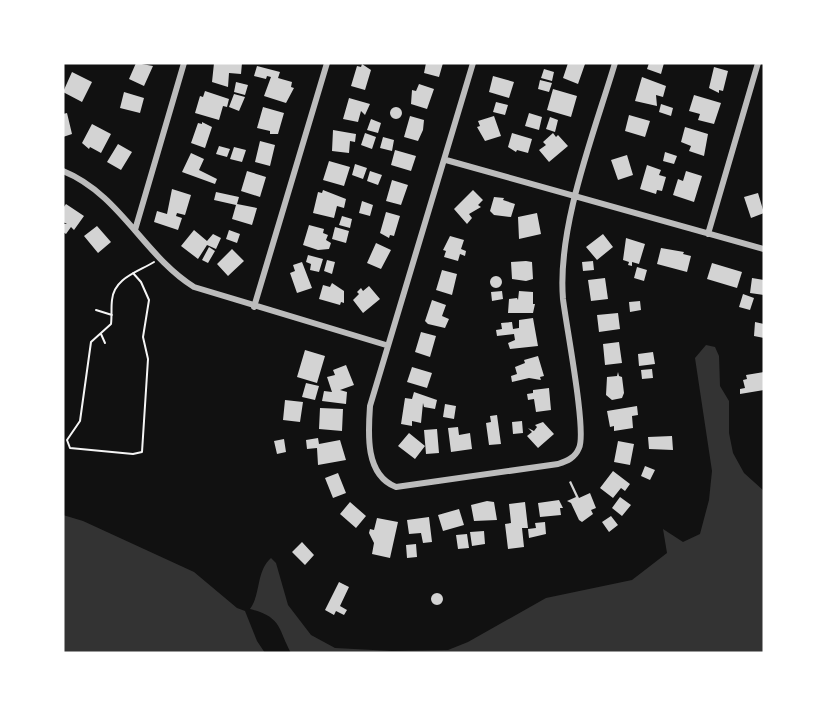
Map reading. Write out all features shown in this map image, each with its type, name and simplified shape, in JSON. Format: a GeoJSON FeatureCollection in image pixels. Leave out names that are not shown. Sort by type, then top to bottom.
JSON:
{"type":"FeatureCollection","features":[{"type":"Feature","properties":{"kind":"street"},"geometry":{"type":"LineString","coordinates":[[135,230],[184,63]]}},
{"type":"Feature","properties":{"kind":"street"},"geometry":{"type":"LineString","coordinates":[[254,307],[327,63]]}},
{"type":"Feature","properties":{"kind":"street"},"geometry":{"type":"LineString","coordinates":[[473,63],[446,160],[386,345],[370,406],[370,447],[375,468],[388,484],[404,486],[558,464],[570,460],[576,453],[582,439],[565,314],[562,265],[576,195],[615,63]]}},
{"type":"Feature","properties":{"kind":"street"},"geometry":{"type":"LineString","coordinates":[[708,234],[758,63]]}},
{"type":"Feature","properties":{"kind":"street"},"geometry":{"type":"LineString","coordinates":[[446,160],[764,249]]}},
{"type":"Feature","properties":{"kind":"street"},"geometry":{"type":"LineString","coordinates":[[63,171],[99,193],[178,277],[194,287],[386,345]]}},
{"type":"Feature","properties":{"kind":"path"},"geometry":{"type":"LineString","coordinates":[[133,273],[141,282],[149,300],[143,337],[148,359],[146,410],[142,425],[144,447],[142,452],[133,454],[70,447],[66,440],[80,421],[91,342],[111,324],[112,297],[115,290],[118,284],[133,273],[160,258]]}},
{"type":"Feature","properties":{"kind":"path"},"geometry":{"type":"LineString","coordinates":[[96,310],[112,315]]}},
{"type":"Feature","properties":{"kind":"path"},"geometry":{"type":"LineString","coordinates":[[101,334],[105,343]]}},
{"type":"Feature","properties":{"kind":"shaded area"},"geometry":{"type":"Polygon","coordinates":[[[706,345],[715,347],[719,356],[720,386],[729,401],[729,433],[733,453],[744,473],[764,491],[764,653],[291,653],[274,620],[250,609],[256,597],[263,569],[271,558],[276,563],[288,605],[311,635],[335,648],[392,651],[448,650],[468,642],[546,598],[632,580],[667,553],[663,529],[683,542],[700,534],[709,500],[712,471],[695,358],[706,345]]]}},
{"type":"Feature","properties":{"kind":"shaded area"},"geometry":{"type":"Polygon","coordinates":[[[63,515],[83,521],[194,572],[237,608],[245,611],[257,641],[265,653],[63,653],[63,515]]]}},
{"type":"Feature","properties":{"kind":"building"},"geometry":{"type":"Polygon","coordinates":[[[136,63],[153,66],[144,86],[129,79],[136,63]]]}},
{"type":"Feature","properties":{"kind":"building"},"geometry":{"type":"Polygon","coordinates":[[[214,63],[242,63],[241,74],[229,73],[228,87],[212,82],[214,63]]]}},
{"type":"Feature","properties":{"kind":"building"},"geometry":{"type":"Polygon","coordinates":[[[426,63],[443,63],[439,77],[424,73],[426,63]]]}},
{"type":"Feature","properties":{"kind":"building"},"geometry":{"type":"Polygon","coordinates":[[[568,63],[585,64],[578,84],[563,78],[568,63]]]}},
{"type":"Feature","properties":{"kind":"building"},"geometry":{"type":"Polygon","coordinates":[[[649,63],[664,63],[661,74],[647,69],[649,63]]]}},
{"type":"Feature","properties":{"kind":"building"},"geometry":{"type":"Polygon","coordinates":[[[362,64],[371,70],[365,90],[351,86],[357,66],[361,67],[362,64]]]}},
{"type":"Feature","properties":{"kind":"building"},"geometry":{"type":"Polygon","coordinates":[[[257,66],[280,72],[278,78],[292,82],[291,87],[294,88],[286,103],[264,96],[271,77],[267,76],[266,79],[254,76],[257,66]]]}},
{"type":"Feature","properties":{"kind":"building"},"geometry":{"type":"Polygon","coordinates":[[[714,67],[728,71],[723,91],[719,90],[719,93],[709,88],[714,67]]]}},
{"type":"Feature","properties":{"kind":"building"},"geometry":{"type":"Polygon","coordinates":[[[544,69],[554,72],[552,81],[541,78],[544,69]]]}},
{"type":"Feature","properties":{"kind":"building"},"geometry":{"type":"Polygon","coordinates":[[[72,72],[92,82],[82,102],[63,92],[72,72]]]}},
{"type":"Feature","properties":{"kind":"building"},"geometry":{"type":"Polygon","coordinates":[[[493,76],[514,82],[509,98],[489,92],[493,76]]]}},
{"type":"Feature","properties":{"kind":"building"},"geometry":{"type":"Polygon","coordinates":[[[642,77],[666,86],[663,97],[656,95],[657,106],[635,101],[642,77]]]}},
{"type":"Feature","properties":{"kind":"building"},"geometry":{"type":"Polygon","coordinates":[[[540,80],[552,83],[549,92],[538,89],[540,80]]]}},
{"type":"Feature","properties":{"kind":"building"},"geometry":{"type":"Polygon","coordinates":[[[236,82],[248,85],[245,95],[234,92],[236,82]]]}},
{"type":"Feature","properties":{"kind":"building"},"geometry":{"type":"Polygon","coordinates":[[[419,84],[434,89],[427,109],[411,104],[412,90],[416,91],[419,84]]]}},
{"type":"Feature","properties":{"kind":"building"},"geometry":{"type":"Polygon","coordinates":[[[553,89],[577,96],[571,117],[547,110],[553,89]]]}},
{"type":"Feature","properties":{"kind":"building"},"geometry":{"type":"Polygon","coordinates":[[[205,91],[229,99],[227,107],[223,106],[219,120],[195,113],[200,96],[203,97],[205,91]]]}},
{"type":"Feature","properties":{"kind":"building"},"geometry":{"type":"Polygon","coordinates":[[[124,92],[144,98],[140,113],[120,108],[124,92]]]}},
{"type":"Feature","properties":{"kind":"building"},"geometry":{"type":"Polygon","coordinates":[[[234,94],[245,97],[239,111],[229,107],[234,94]]]}},
{"type":"Feature","properties":{"kind":"building"},"geometry":{"type":"Polygon","coordinates":[[[694,95],[721,103],[714,124],[698,120],[700,114],[689,111],[694,95]]]}},
{"type":"Feature","properties":{"kind":"building"},"geometry":{"type":"Polygon","coordinates":[[[349,98],[370,104],[365,115],[361,111],[358,122],[343,119],[349,98]]]}},
{"type":"Feature","properties":{"kind":"building"},"geometry":{"type":"Polygon","coordinates":[[[496,102],[508,105],[505,115],[493,112],[496,102]]]}},
{"type":"Feature","properties":{"kind":"building"},"geometry":{"type":"Polygon","coordinates":[[[661,104],[673,108],[671,116],[659,112],[661,104]]]}},
{"type":"Feature","properties":{"kind":"building"},"geometry":{"type":"Polygon","coordinates":[[[263,107],[284,113],[278,134],[270,134],[270,131],[257,128],[263,107]]]}},
{"type":"Feature","properties":{"kind":"building"},"geometry":{"type":"Polygon","coordinates":[[[398,107],[402,113],[398,119],[394,119],[390,111],[398,107]]]}},
{"type":"Feature","properties":{"kind":"building"},"geometry":{"type":"Polygon","coordinates":[[[67,113],[72,134],[63,137],[63,114],[67,113]]]}},
{"type":"Feature","properties":{"kind":"building"},"geometry":{"type":"Polygon","coordinates":[[[529,113],[542,117],[539,130],[525,126],[529,113]]]}},
{"type":"Feature","properties":{"kind":"building"},"geometry":{"type":"Polygon","coordinates":[[[629,115],[650,121],[645,137],[625,131],[629,115]]]}},
{"type":"Feature","properties":{"kind":"building"},"geometry":{"type":"Polygon","coordinates":[[[410,116],[424,120],[418,141],[404,137],[410,116]]]}},
{"type":"Feature","properties":{"kind":"building"},"geometry":{"type":"Polygon","coordinates":[[[494,116],[501,136],[485,141],[477,127],[480,126],[478,121],[494,116]]]}},
{"type":"Feature","properties":{"kind":"building"},"geometry":{"type":"Polygon","coordinates":[[[550,117],[558,120],[555,132],[546,129],[550,117]]]}},
{"type":"Feature","properties":{"kind":"building"},"geometry":{"type":"Polygon","coordinates":[[[371,119],[381,123],[378,133],[367,130],[371,119]]]}},
{"type":"Feature","properties":{"kind":"building"},"geometry":{"type":"Polygon","coordinates":[[[202,122],[212,127],[205,148],[191,143],[198,123],[202,124],[202,122]]]}},
{"type":"Feature","properties":{"kind":"building"},"geometry":{"type":"Polygon","coordinates":[[[92,124],[111,134],[101,153],[90,147],[89,149],[82,143],[92,124]]]}},
{"type":"Feature","properties":{"kind":"building"},"geometry":{"type":"Polygon","coordinates":[[[685,127],[708,134],[704,156],[689,151],[691,146],[681,142],[685,127]]]}},
{"type":"Feature","properties":{"kind":"building"},"geometry":{"type":"Polygon","coordinates":[[[333,130],[356,134],[355,142],[350,141],[349,153],[332,151],[333,130]]]}},
{"type":"Feature","properties":{"kind":"building"},"geometry":{"type":"Polygon","coordinates":[[[365,133],[376,137],[372,149],[361,145],[365,133]]]}},
{"type":"Feature","properties":{"kind":"building"},"geometry":{"type":"Polygon","coordinates":[[[512,133],[532,139],[528,153],[517,150],[516,152],[508,147],[512,133]]]}},
{"type":"Feature","properties":{"kind":"building"},"geometry":{"type":"Polygon","coordinates":[[[553,133],[568,146],[549,162],[539,150],[546,145],[543,142],[553,133]]]}},
{"type":"Feature","properties":{"kind":"building"},"geometry":{"type":"Polygon","coordinates":[[[383,137],[394,140],[392,151],[380,148],[383,137]]]}},
{"type":"Feature","properties":{"kind":"building"},"geometry":{"type":"Polygon","coordinates":[[[260,141],[275,145],[270,166],[255,162],[260,141]]]}},
{"type":"Feature","properties":{"kind":"building"},"geometry":{"type":"Polygon","coordinates":[[[118,144],[132,152],[121,170],[107,162],[118,144]]]}},
{"type":"Feature","properties":{"kind":"building"},"geometry":{"type":"Polygon","coordinates":[[[219,146],[230,149],[227,157],[216,154],[219,146]]]}},
{"type":"Feature","properties":{"kind":"building"},"geometry":{"type":"Polygon","coordinates":[[[234,147],[246,150],[242,162],[230,159],[234,147]]]}},
{"type":"Feature","properties":{"kind":"building"},"geometry":{"type":"Polygon","coordinates":[[[395,150],[416,156],[411,171],[391,165],[395,150]]]}},
{"type":"Feature","properties":{"kind":"building"},"geometry":{"type":"Polygon","coordinates":[[[665,152],[677,156],[674,164],[663,161],[665,152]]]}},
{"type":"Feature","properties":{"kind":"building"},"geometry":{"type":"Polygon","coordinates":[[[191,153],[204,159],[199,170],[217,179],[215,184],[182,172],[191,153]]]}},
{"type":"Feature","properties":{"kind":"building"},"geometry":{"type":"Polygon","coordinates":[[[627,155],[633,175],[618,180],[611,160],[627,155]]]}},
{"type":"Feature","properties":{"kind":"building"},"geometry":{"type":"Polygon","coordinates":[[[329,161],[350,167],[344,186],[323,180],[329,161]]]}},
{"type":"Feature","properties":{"kind":"building"},"geometry":{"type":"Polygon","coordinates":[[[355,164],[367,168],[363,179],[352,175],[355,164]]]}},
{"type":"Feature","properties":{"kind":"building"},"geometry":{"type":"Polygon","coordinates":[[[647,165],[661,170],[659,175],[666,177],[662,191],[657,190],[656,194],[640,189],[647,165]]]}},
{"type":"Feature","properties":{"kind":"building"},"geometry":{"type":"Polygon","coordinates":[[[247,171],[266,177],[260,197],[241,191],[247,171]]]}},
{"type":"Feature","properties":{"kind":"building"},"geometry":{"type":"Polygon","coordinates":[[[370,171],[382,175],[378,185],[367,181],[370,171]]]}},
{"type":"Feature","properties":{"kind":"building"},"geometry":{"type":"Polygon","coordinates":[[[686,171],[702,176],[694,202],[673,195],[678,179],[683,181],[686,171]]]}},
{"type":"Feature","properties":{"kind":"building"},"geometry":{"type":"Polygon","coordinates":[[[392,180],[408,185],[401,205],[386,201],[392,180]]]}},
{"type":"Feature","properties":{"kind":"building"},"geometry":{"type":"Polygon","coordinates":[[[172,189],[191,195],[185,215],[177,213],[176,216],[182,218],[178,230],[154,222],[157,211],[167,214],[172,189]]]}},
{"type":"Feature","properties":{"kind":"building"},"geometry":{"type":"Polygon","coordinates":[[[323,190],[346,199],[344,208],[337,206],[334,218],[313,213],[318,192],[322,193],[323,190]]]}},
{"type":"Feature","properties":{"kind":"building"},"geometry":{"type":"Polygon","coordinates":[[[473,190],[483,200],[478,205],[481,207],[469,214],[472,218],[467,224],[454,209],[473,190]]]}},
{"type":"Feature","properties":{"kind":"building"},"geometry":{"type":"Polygon","coordinates":[[[216,192],[239,197],[237,204],[257,208],[252,225],[232,219],[236,205],[214,200],[216,192]]]}},
{"type":"Feature","properties":{"kind":"building"},"geometry":{"type":"Polygon","coordinates":[[[758,193],[764,213],[751,218],[744,197],[758,193]]]}},
{"type":"Feature","properties":{"kind":"building"},"geometry":{"type":"Polygon","coordinates":[[[494,197],[504,198],[503,200],[515,204],[511,217],[494,215],[490,211],[494,197]]]}},
{"type":"Feature","properties":{"kind":"building"},"geometry":{"type":"Polygon","coordinates":[[[362,201],[373,205],[370,216],[359,213],[362,201]]]}},
{"type":"Feature","properties":{"kind":"building"},"geometry":{"type":"Polygon","coordinates":[[[66,204],[84,216],[74,230],[71,227],[66,234],[63,232],[63,224],[67,224],[63,222],[63,208],[66,204]]]}},
{"type":"Feature","properties":{"kind":"building"},"geometry":{"type":"Polygon","coordinates":[[[386,212],[400,216],[394,236],[390,235],[389,238],[380,233],[386,212]]]}},
{"type":"Feature","properties":{"kind":"building"},"geometry":{"type":"Polygon","coordinates":[[[537,213],[541,234],[519,239],[518,217],[537,213]]]}},
{"type":"Feature","properties":{"kind":"building"},"geometry":{"type":"Polygon","coordinates":[[[342,216],[352,219],[350,228],[339,225],[342,216]]]}},
{"type":"Feature","properties":{"kind":"building"},"geometry":{"type":"Polygon","coordinates":[[[309,225],[324,229],[323,233],[328,235],[326,240],[331,243],[329,249],[318,250],[303,245],[309,225]]]}},
{"type":"Feature","properties":{"kind":"building"},"geometry":{"type":"Polygon","coordinates":[[[97,226],[111,242],[98,253],[84,236],[97,226]]]}},
{"type":"Feature","properties":{"kind":"building"},"geometry":{"type":"Polygon","coordinates":[[[335,227],[349,231],[346,243],[332,239],[335,227]]]}},
{"type":"Feature","properties":{"kind":"building"},"geometry":{"type":"Polygon","coordinates":[[[194,230],[207,241],[213,234],[221,238],[216,249],[207,245],[198,259],[181,246],[194,230]]]}},
{"type":"Feature","properties":{"kind":"building"},"geometry":{"type":"Polygon","coordinates":[[[229,230],[240,234],[237,243],[226,239],[229,230]]]}},
{"type":"Feature","properties":{"kind":"building"},"geometry":{"type":"Polygon","coordinates":[[[603,234],[613,247],[597,260],[586,247],[603,234]]]}},
{"type":"Feature","properties":{"kind":"building"},"geometry":{"type":"Polygon","coordinates":[[[450,236],[464,240],[461,249],[466,251],[465,256],[460,254],[458,261],[444,257],[446,251],[443,250],[450,236]]]}},
{"type":"Feature","properties":{"kind":"building"},"geometry":{"type":"Polygon","coordinates":[[[626,238],[645,244],[639,264],[632,262],[632,266],[628,265],[629,262],[623,260],[626,238]]]}},
{"type":"Feature","properties":{"kind":"building"},"geometry":{"type":"Polygon","coordinates":[[[376,243],[391,250],[381,269],[367,263],[376,243]]]}},
{"type":"Feature","properties":{"kind":"building"},"geometry":{"type":"Polygon","coordinates":[[[209,247],[215,251],[208,263],[202,260],[209,247]]]}},
{"type":"Feature","properties":{"kind":"building"},"geometry":{"type":"Polygon","coordinates":[[[661,248],[684,252],[683,254],[691,256],[687,272],[657,264],[661,248]]]}},
{"type":"Feature","properties":{"kind":"building"},"geometry":{"type":"Polygon","coordinates":[[[232,249],[244,261],[228,276],[217,264],[232,249]]]}},
{"type":"Feature","properties":{"kind":"building"},"geometry":{"type":"Polygon","coordinates":[[[308,255],[323,259],[319,272],[310,270],[311,264],[306,262],[308,255]]]}},
{"type":"Feature","properties":{"kind":"building"},"geometry":{"type":"Polygon","coordinates":[[[327,260],[335,262],[332,274],[324,271],[327,260]]]}},
{"type":"Feature","properties":{"kind":"building"},"geometry":{"type":"Polygon","coordinates":[[[593,261],[594,270],[583,271],[582,262],[593,261]]]}},
{"type":"Feature","properties":{"kind":"building"},"geometry":{"type":"Polygon","coordinates":[[[302,262],[312,288],[297,293],[290,273],[295,271],[293,265],[302,262]]]}},
{"type":"Feature","properties":{"kind":"building"},"geometry":{"type":"Polygon","coordinates":[[[511,262],[532,262],[533,279],[526,281],[512,279],[511,262]]]}},
{"type":"Feature","properties":{"kind":"building"},"geometry":{"type":"Polygon","coordinates":[[[712,263],[742,272],[737,288],[707,279],[712,263]]]}},
{"type":"Feature","properties":{"kind":"building"},"geometry":{"type":"Polygon","coordinates":[[[637,267],[647,270],[644,281],[634,278],[637,267]]]}},
{"type":"Feature","properties":{"kind":"building"},"geometry":{"type":"Polygon","coordinates":[[[442,270],[457,274],[452,295],[436,290],[442,270]]]}},
{"type":"Feature","properties":{"kind":"building"},"geometry":{"type":"Polygon","coordinates":[[[496,276],[502,282],[496,288],[490,282],[496,276]]]}},
{"type":"Feature","properties":{"kind":"building"},"geometry":{"type":"Polygon","coordinates":[[[605,278],[608,299],[591,301],[588,280],[605,278]]]}},
{"type":"Feature","properties":{"kind":"building"},"geometry":{"type":"Polygon","coordinates":[[[752,278],[764,280],[764,295],[750,293],[752,278]]]}},
{"type":"Feature","properties":{"kind":"building"},"geometry":{"type":"Polygon","coordinates":[[[332,283],[344,291],[344,303],[341,302],[340,305],[319,299],[323,285],[330,287],[332,283]]]}},
{"type":"Feature","properties":{"kind":"building"},"geometry":{"type":"Polygon","coordinates":[[[369,286],[380,299],[363,313],[353,300],[361,288],[363,291],[369,286]]]}},
{"type":"Feature","properties":{"kind":"building"},"geometry":{"type":"Polygon","coordinates":[[[502,291],[503,299],[492,301],[491,292],[502,291]]]}},
{"type":"Feature","properties":{"kind":"building"},"geometry":{"type":"Polygon","coordinates":[[[519,291],[533,292],[533,304],[535,304],[533,313],[508,313],[509,299],[517,298],[518,300],[519,291]]]}},
{"type":"Feature","properties":{"kind":"building"},"geometry":{"type":"Polygon","coordinates":[[[743,294],[754,298],[750,310],[739,307],[743,294]]]}},
{"type":"Feature","properties":{"kind":"building"},"geometry":{"type":"Polygon","coordinates":[[[432,300],[446,305],[442,316],[449,319],[445,328],[428,324],[425,321],[432,300]]]}},
{"type":"Feature","properties":{"kind":"building"},"geometry":{"type":"Polygon","coordinates":[[[640,301],[641,310],[630,312],[629,302],[640,301]]]}},
{"type":"Feature","properties":{"kind":"building"},"geometry":{"type":"Polygon","coordinates":[[[618,313],[620,329],[599,332],[597,315],[618,313]]]}},
{"type":"Feature","properties":{"kind":"building"},"geometry":{"type":"Polygon","coordinates":[[[533,318],[538,346],[510,349],[508,343],[515,340],[514,334],[497,336],[496,330],[502,329],[501,323],[512,322],[513,329],[519,328],[519,320],[533,318]]]}},
{"type":"Feature","properties":{"kind":"building"},"geometry":{"type":"Polygon","coordinates":[[[755,322],[764,324],[764,338],[754,336],[755,322]]]}},
{"type":"Feature","properties":{"kind":"building"},"geometry":{"type":"Polygon","coordinates":[[[421,332],[436,336],[430,357],[415,352],[421,332]]]}},
{"type":"Feature","properties":{"kind":"building"},"geometry":{"type":"Polygon","coordinates":[[[619,342],[622,363],[605,365],[603,344],[619,342]]]}},
{"type":"Feature","properties":{"kind":"building"},"geometry":{"type":"Polygon","coordinates":[[[305,350],[325,356],[317,383],[297,377],[305,350]]]}},
{"type":"Feature","properties":{"kind":"building"},"geometry":{"type":"Polygon","coordinates":[[[653,352],[655,364],[639,366],[638,354],[653,352]]]}},
{"type":"Feature","properties":{"kind":"building"},"geometry":{"type":"Polygon","coordinates":[[[538,356],[544,376],[540,377],[541,380],[529,378],[512,382],[511,376],[517,374],[515,367],[525,363],[524,360],[538,356]]]}},
{"type":"Feature","properties":{"kind":"building"},"geometry":{"type":"Polygon","coordinates":[[[346,365],[354,385],[340,390],[347,392],[346,404],[322,401],[324,391],[332,392],[327,377],[335,375],[333,370],[346,365]]]}},
{"type":"Feature","properties":{"kind":"building"},"geometry":{"type":"Polygon","coordinates":[[[412,367],[432,373],[427,388],[407,382],[412,367]]]}},
{"type":"Feature","properties":{"kind":"building"},"geometry":{"type":"Polygon","coordinates":[[[652,369],[653,378],[642,379],[641,370],[652,369]]]}},
{"type":"Feature","properties":{"kind":"building"},"geometry":{"type":"Polygon","coordinates":[[[618,372],[622,377],[624,393],[622,398],[612,400],[606,395],[607,377],[617,376],[618,372]]]}},
{"type":"Feature","properties":{"kind":"building"},"geometry":{"type":"Polygon","coordinates":[[[764,372],[764,390],[740,394],[740,389],[745,388],[743,380],[747,379],[746,375],[764,372]]]}},
{"type":"Feature","properties":{"kind":"building"},"geometry":{"type":"Polygon","coordinates":[[[306,383],[319,386],[315,400],[302,397],[306,383]]]}},
{"type":"Feature","properties":{"kind":"building"},"geometry":{"type":"Polygon","coordinates":[[[549,388],[551,410],[536,412],[534,399],[528,400],[527,394],[533,393],[533,390],[549,388]]]}},
{"type":"Feature","properties":{"kind":"building"},"geometry":{"type":"Polygon","coordinates":[[[414,392],[437,400],[435,409],[424,407],[423,403],[421,423],[412,421],[412,426],[401,424],[405,398],[412,399],[414,392]]]}},
{"type":"Feature","properties":{"kind":"building"},"geometry":{"type":"Polygon","coordinates":[[[285,400],[303,402],[300,422],[283,420],[285,400]]]}},
{"type":"Feature","properties":{"kind":"building"},"geometry":{"type":"Polygon","coordinates":[[[445,404],[456,406],[454,419],[443,417],[445,404]]]}},
{"type":"Feature","properties":{"kind":"building"},"geometry":{"type":"Polygon","coordinates":[[[637,406],[638,415],[632,416],[633,428],[614,431],[614,426],[610,427],[607,411],[637,406]]]}},
{"type":"Feature","properties":{"kind":"building"},"geometry":{"type":"Polygon","coordinates":[[[320,408],[343,409],[342,431],[319,429],[320,408]]]}},
{"type":"Feature","properties":{"kind":"building"},"geometry":{"type":"Polygon","coordinates":[[[497,415],[501,444],[489,445],[486,423],[491,422],[490,416],[497,415]]]}},
{"type":"Feature","properties":{"kind":"building"},"geometry":{"type":"Polygon","coordinates":[[[522,421],[523,433],[513,434],[512,422],[522,421]]]}},
{"type":"Feature","properties":{"kind":"building"},"geometry":{"type":"Polygon","coordinates":[[[543,422],[554,434],[538,448],[527,436],[532,432],[528,428],[534,431],[537,427],[535,425],[543,422]]]}},
{"type":"Feature","properties":{"kind":"building"},"geometry":{"type":"Polygon","coordinates":[[[458,427],[459,435],[470,433],[472,449],[451,452],[448,428],[458,427]]]}},
{"type":"Feature","properties":{"kind":"building"},"geometry":{"type":"Polygon","coordinates":[[[437,429],[439,453],[426,454],[424,430],[437,429]]]}},
{"type":"Feature","properties":{"kind":"building"},"geometry":{"type":"Polygon","coordinates":[[[409,433],[425,446],[415,459],[398,446],[409,433]]]}},
{"type":"Feature","properties":{"kind":"building"},"geometry":{"type":"Polygon","coordinates":[[[672,436],[673,450],[649,449],[648,437],[672,436]]]}},
{"type":"Feature","properties":{"kind":"building"},"geometry":{"type":"Polygon","coordinates":[[[318,438],[319,444],[340,440],[346,460],[318,465],[317,448],[307,449],[306,440],[318,438]]]}},
{"type":"Feature","properties":{"kind":"building"},"geometry":{"type":"Polygon","coordinates":[[[284,439],[286,452],[277,454],[274,441],[284,439]]]}},
{"type":"Feature","properties":{"kind":"building"},"geometry":{"type":"Polygon","coordinates":[[[618,441],[634,444],[630,465],[614,462],[618,441]]]}},
{"type":"Feature","properties":{"kind":"building"},"geometry":{"type":"Polygon","coordinates":[[[645,466],[655,470],[650,480],[641,476],[645,466]]]}},
{"type":"Feature","properties":{"kind":"building"},"geometry":{"type":"Polygon","coordinates":[[[613,471],[630,484],[625,491],[621,488],[613,498],[600,488],[613,471]]]}},
{"type":"Feature","properties":{"kind":"building"},"geometry":{"type":"Polygon","coordinates":[[[338,473],[346,493],[333,498],[325,478],[338,473]]]}},
{"type":"Feature","properties":{"kind":"building"},"geometry":{"type":"Polygon","coordinates":[[[571,481],[579,498],[590,493],[596,508],[591,510],[593,514],[582,522],[571,503],[567,501],[576,497],[569,482],[571,481]]]}},
{"type":"Feature","properties":{"kind":"building"},"geometry":{"type":"Polygon","coordinates":[[[620,497],[631,505],[622,516],[612,508],[620,497]]]}},
{"type":"Feature","properties":{"kind":"building"},"geometry":{"type":"Polygon","coordinates":[[[559,500],[563,508],[560,508],[561,515],[540,517],[538,503],[559,500]]]}},
{"type":"Feature","properties":{"kind":"building"},"geometry":{"type":"Polygon","coordinates":[[[487,501],[494,502],[497,520],[474,521],[471,505],[487,501]]]}},
{"type":"Feature","properties":{"kind":"building"},"geometry":{"type":"Polygon","coordinates":[[[350,502],[366,516],[356,528],[340,514],[350,502]]]}},
{"type":"Feature","properties":{"kind":"building"},"geometry":{"type":"Polygon","coordinates":[[[525,502],[528,528],[522,528],[524,547],[508,549],[505,524],[511,523],[509,504],[525,502]]]}},
{"type":"Feature","properties":{"kind":"building"},"geometry":{"type":"Polygon","coordinates":[[[459,509],[464,525],[443,531],[438,515],[459,509]]]}},
{"type":"Feature","properties":{"kind":"building"},"geometry":{"type":"Polygon","coordinates":[[[611,516],[618,525],[609,532],[602,522],[611,516]]]}},
{"type":"Feature","properties":{"kind":"building"},"geometry":{"type":"Polygon","coordinates":[[[429,517],[432,542],[423,543],[421,533],[409,534],[407,520],[429,517]]]}},
{"type":"Feature","properties":{"kind":"building"},"geometry":{"type":"Polygon","coordinates":[[[377,518],[398,522],[390,558],[372,554],[374,543],[369,533],[370,529],[374,530],[377,518]]]}},
{"type":"Feature","properties":{"kind":"building"},"geometry":{"type":"Polygon","coordinates":[[[545,522],[546,534],[529,538],[528,529],[536,528],[535,523],[545,522]]]}},
{"type":"Feature","properties":{"kind":"building"},"geometry":{"type":"Polygon","coordinates":[[[484,531],[485,544],[472,546],[470,532],[484,531]]]}},
{"type":"Feature","properties":{"kind":"building"},"geometry":{"type":"Polygon","coordinates":[[[467,534],[469,548],[458,549],[456,535],[467,534]]]}},
{"type":"Feature","properties":{"kind":"building"},"geometry":{"type":"Polygon","coordinates":[[[302,542],[314,555],[305,565],[292,552],[302,542]]]}},
{"type":"Feature","properties":{"kind":"building"},"geometry":{"type":"Polygon","coordinates":[[[416,544],[417,557],[407,558],[406,545],[416,544]]]}},
{"type":"Feature","properties":{"kind":"building"},"geometry":{"type":"Polygon","coordinates":[[[339,582],[349,587],[340,606],[347,610],[344,615],[336,611],[334,615],[325,610],[339,582]]]}},
{"type":"Feature","properties":{"kind":"building"},"geometry":{"type":"Polygon","coordinates":[[[439,593],[442,594],[442,604],[435,605],[432,604],[431,597],[432,594],[439,593]]]}}]}
